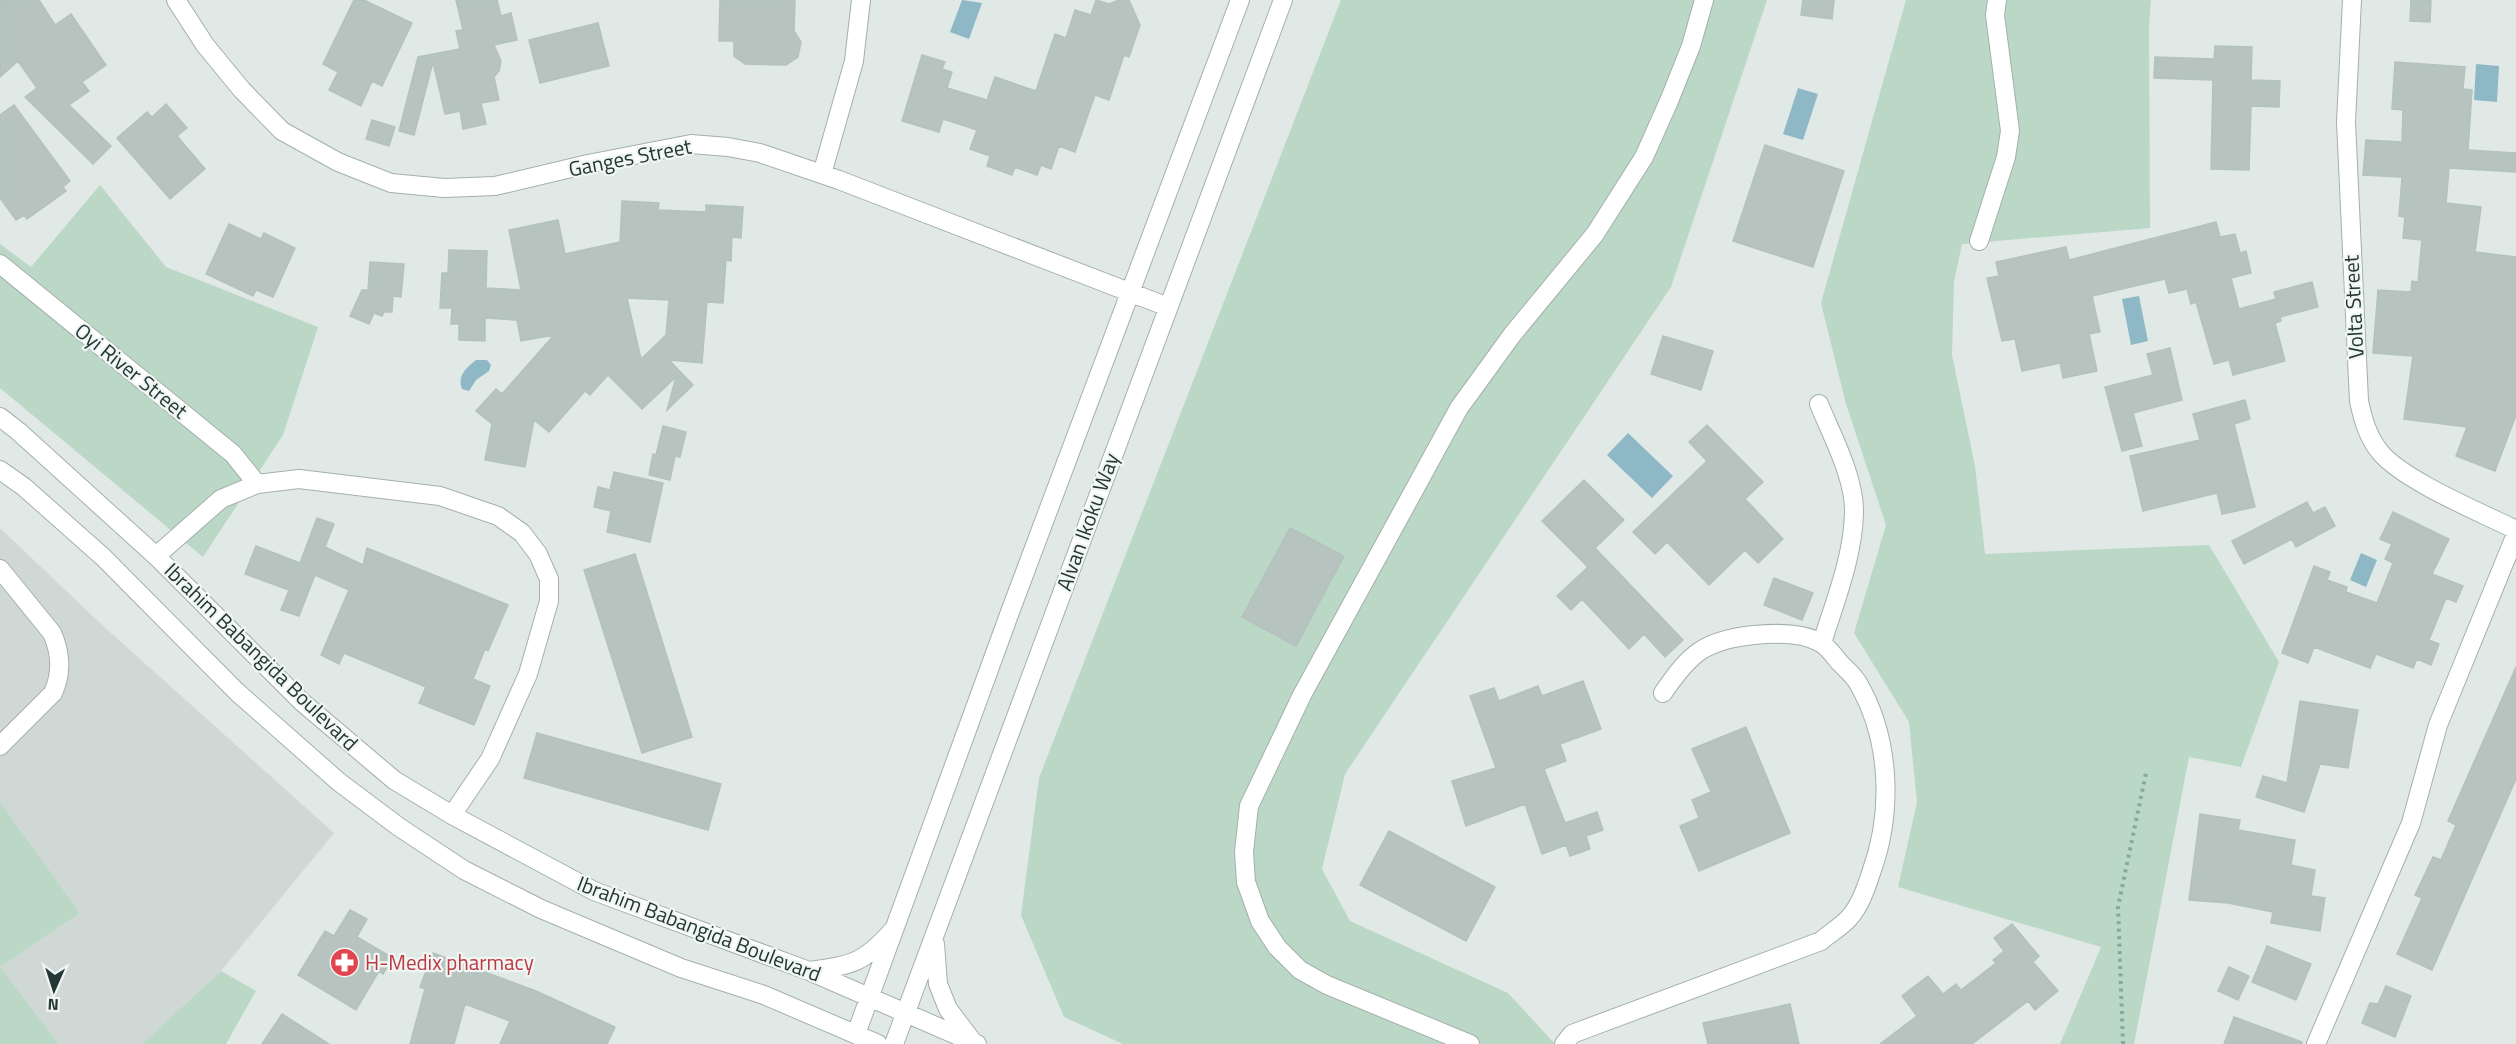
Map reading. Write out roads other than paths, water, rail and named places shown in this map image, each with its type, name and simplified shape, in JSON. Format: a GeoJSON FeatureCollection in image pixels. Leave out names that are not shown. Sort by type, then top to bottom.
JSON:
{"type":"FeatureCollection","features":[{"type":"Feature","properties":{"kind":"street","name":"Ganges Street"},"geometry":{"type":"LineString","coordinates":[[176,0],[206,45],[242,90],[282,131],[338,162],[391,183],[444,188],[495,186],[588,164],[691,144],[728,147],[760,153],[822,174],[1168,307]]}},
{"type":"Feature","properties":{"kind":"street"},"geometry":{"type":"LineString","coordinates":[[822,174],[854,61],[861,0]]}},
{"type":"Feature","properties":{"kind":"street","name":"Alvan Ikoku Way"},"geometry":{"type":"LineString","coordinates":[[869,1041],[870,997],[1129,291],[1240,0]]}},
{"type":"Feature","properties":{"kind":"street","name":"Alvan Ikoku Way"},"geometry":{"type":"LineString","coordinates":[[894,1044],[1283,0]]}},
{"type":"Feature","properties":{"kind":"street"},"geometry":{"type":"LineString","coordinates":[[1470,1044],[1327,985],[1300,970],[1277,947],[1260,921],[1245,882],[1244,852],[1249,806],[1307,685],[1459,408],[1512,335],[1595,234],[1644,157],[1670,101],[1691,46],[1704,0]]}},
{"type":"Feature","properties":{"kind":"street"},"geometry":{"type":"LineString","coordinates":[[1979,242],[2006,157],[2010,131],[1995,15],[1997,0]]}},
{"type":"Feature","properties":{"kind":"street","name":"Volta Street"},"geometry":{"type":"LineString","coordinates":[[2352,0],[2346,122],[2359,401],[2366,429],[2380,452],[2400,471],[2516,532]]}},
{"type":"Feature","properties":{"kind":"street","name":"Oyi River Street"},"geometry":{"type":"LineString","coordinates":[[0,264],[233,454],[257,484]]}},
{"type":"Feature","properties":{"kind":"street"},"geometry":{"type":"LineString","coordinates":[[1819,404],[1847,472],[1854,512],[1849,553],[1822,643]]}},
{"type":"Feature","properties":{"kind":"street","name":"Ibrahim Babangida Boulevard"},"geometry":{"type":"LineString","coordinates":[[0,417],[18,430],[156,556],[302,702],[394,780],[452,815],[594,891],[809,971],[975,1043]]}},
{"type":"Feature","properties":{"kind":"street","name":"Ibrahim Babangida Boulevard"},"geometry":{"type":"LineString","coordinates":[[0,470],[24,487],[103,558],[253,706],[339,782],[399,827],[464,870],[541,909],[681,968],[764,995],[869,1041]]}},
{"type":"Feature","properties":{"kind":"street"},"geometry":{"type":"LineString","coordinates":[[156,556],[221,499],[257,484],[299,479],[440,496],[498,516],[522,532],[538,554],[549,579],[549,601],[528,674],[490,759],[452,815]]}},
{"type":"Feature","properties":{"kind":"street"},"geometry":{"type":"LineString","coordinates":[[2316,1044],[2411,823],[2438,725],[2516,532]]}},
{"type":"Feature","properties":{"kind":"street"},"geometry":{"type":"LineString","coordinates":[[0,569],[46,623],[57,645],[60,661],[58,683],[53,693],[0,746]]}},
{"type":"Feature","properties":{"kind":"street"},"geometry":{"type":"LineString","coordinates":[[1564,1044],[1572,1034],[1821,941],[1850,917],[1865,890],[1877,856],[1884,825],[1887,786],[1873,716],[1858,682],[1822,643],[1790,634],[1727,638],[1695,652],[1680,668],[1663,693]]}},
{"type":"Feature","properties":{"kind":"street"},"geometry":{"type":"LineString","coordinates":[[809,971],[838,967],[869,955],[897,926]]}},
{"type":"Feature","properties":{"kind":"street"},"geometry":{"type":"LineString","coordinates":[[934,936],[938,984],[948,1009],[975,1043]]}},
{"type":"Feature","properties":{"kind":"water"},"geometry":{"type":"Polygon","coordinates":[[[962,0],[982,3],[969,39],[950,32],[962,0]]]}},
{"type":"Feature","properties":{"kind":"water"},"geometry":{"type":"Polygon","coordinates":[[[2476,64],[2499,66],[2497,102],[2474,100],[2476,64]]]}},
{"type":"Feature","properties":{"kind":"water"},"geometry":{"type":"Polygon","coordinates":[[[1798,88],[1818,94],[1803,140],[1783,134],[1798,88]]]}},
{"type":"Feature","properties":{"kind":"water"},"geometry":{"type":"Polygon","coordinates":[[[2139,296],[2148,341],[2131,345],[2122,299],[2139,296]]]}},
{"type":"Feature","properties":{"kind":"water"},"geometry":{"type":"Polygon","coordinates":[[[476,360],[487,360],[491,365],[489,371],[476,380],[469,391],[462,389],[462,376],[476,360]]]}},
{"type":"Feature","properties":{"kind":"water"},"geometry":{"type":"Polygon","coordinates":[[[1628,433],[1673,476],[1652,498],[1607,455],[1628,433]]]}},
{"type":"Feature","properties":{"kind":"water"},"geometry":{"type":"Polygon","coordinates":[[[2361,553],[2377,560],[2366,587],[2350,580],[2361,553]]]}},
{"type":"Feature","properties":{"kind":"place","name":"H-Medix pharmacy"},"geometry":{"type":"Point","coordinates":[344,963]}}]}
